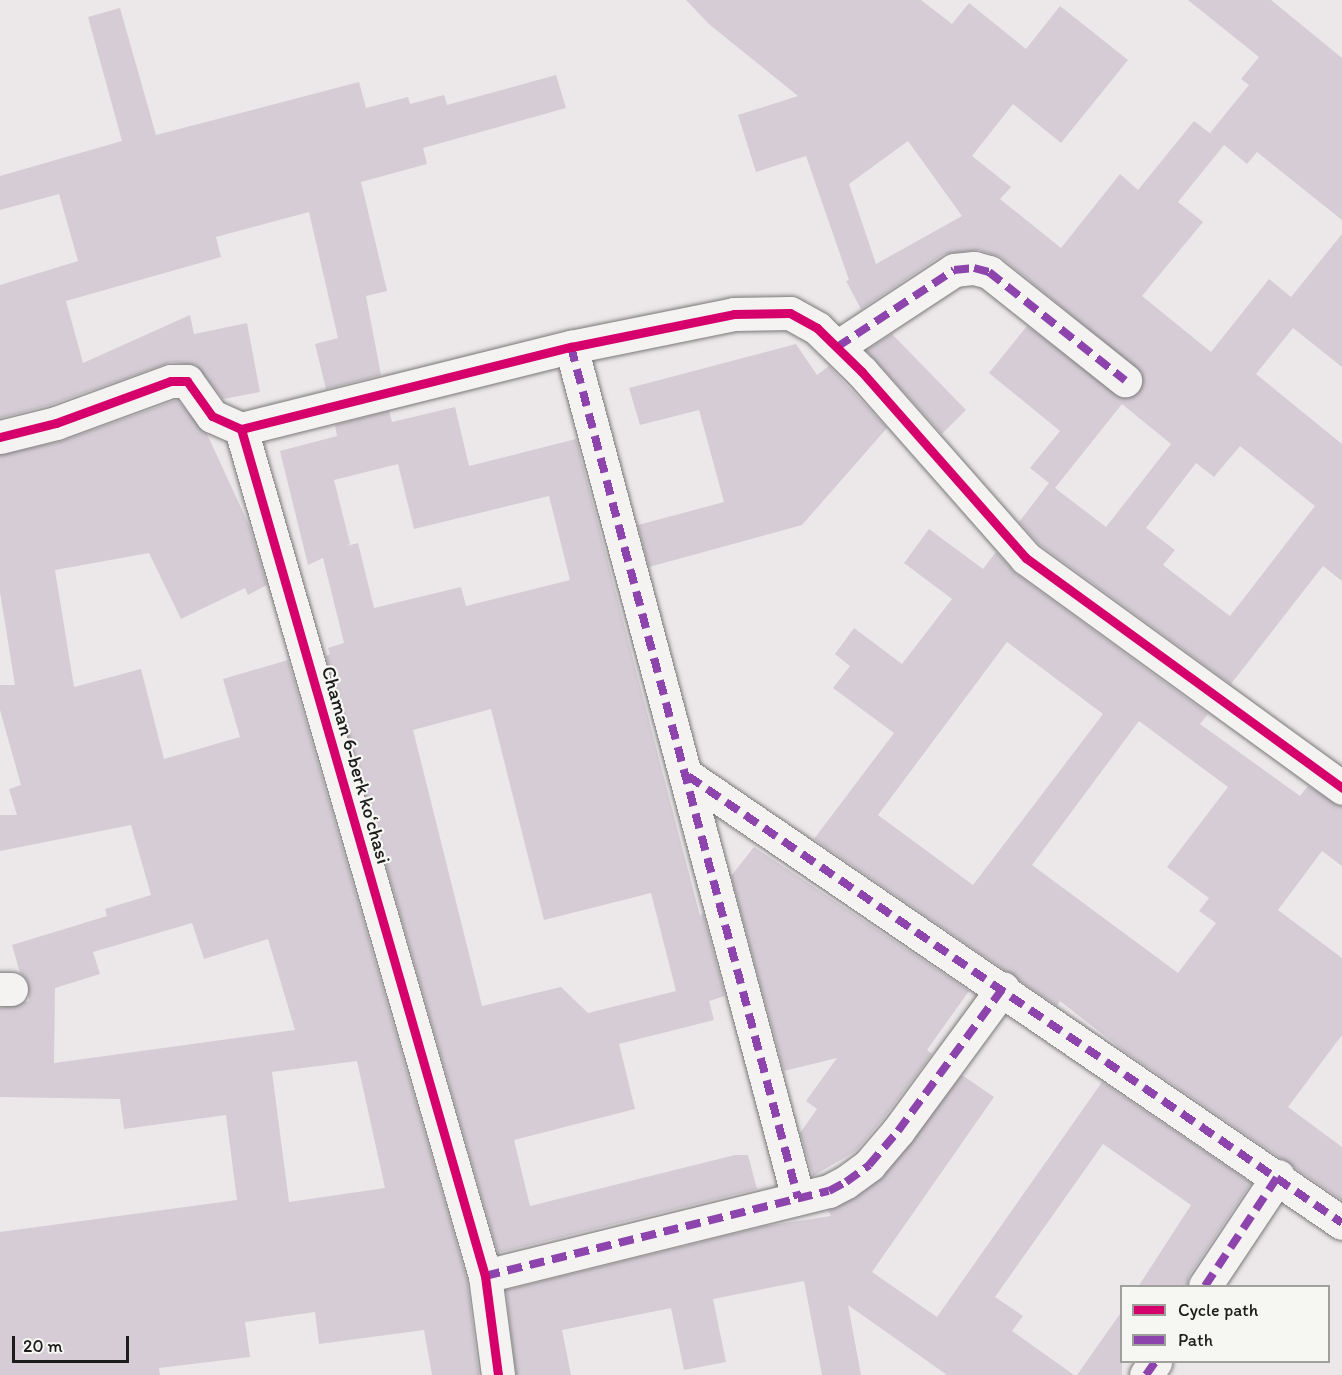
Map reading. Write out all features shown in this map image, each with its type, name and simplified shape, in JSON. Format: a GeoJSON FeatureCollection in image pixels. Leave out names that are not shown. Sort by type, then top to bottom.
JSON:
{"type":"FeatureCollection","features":[{"type":"Feature","properties":{"kind":"street"},"geometry":{"type":"LineString","coordinates":[[837,347],[954,270],[974,268],[989,272],[1125,380]]}},
{"type":"Feature","properties":{"kind":"street"},"geometry":{"type":"LineString","coordinates":[[0,437],[56,423],[171,381],[187,381],[212,416],[241,429],[571,347],[734,314],[772,310],[801,318],[837,347],[1026,558],[1342,788]]}},
{"type":"Feature","properties":{"kind":"street"},"geometry":{"type":"LineString","coordinates":[[571,347],[688,776],[798,1198]]}},
{"type":"Feature","properties":{"kind":"street","name":"Chaman 6-berk koʻchasi"},"geometry":{"type":"LineString","coordinates":[[241,429],[485,1276],[498,1375]]}},
{"type":"Feature","properties":{"kind":"street"},"geometry":{"type":"LineString","coordinates":[[688,776],[1003,988],[1278,1176],[1342,1223]]}},
{"type":"Feature","properties":{"kind":"street"},"geometry":{"type":"LineString","coordinates":[[485,1276],[829,1191],[868,1165],[898,1131],[1003,988]]}},
{"type":"Feature","properties":{"kind":"street"},"geometry":{"type":"LineString","coordinates":[[1206,1285],[1278,1176]]}},
{"type":"Feature","properties":{"kind":"building"},"geometry":{"type":"Polygon","coordinates":[[[686,0],[921,0],[952,24],[969,3],[1026,49],[1060,6],[1128,60],[1061,143],[1013,104],[972,156],[1011,187],[1000,199],[1061,248],[1120,174],[1138,190],[1194,121],[1216,138],[1210,133],[1249,85],[1241,79],[1259,57],[1188,0],[1271,0],[1342,58],[1342,220],[1257,152],[1247,164],[1224,145],[1178,202],[1203,222],[1142,296],[1211,352],[1269,279],[1291,297],[1342,234],[1342,367],[1293,328],[1256,374],[1342,444],[1342,581],[1323,566],[1231,684],[1039,544],[1019,522],[1049,483],[1030,468],[1060,431],[989,373],[1027,326],[1122,398],[1139,392],[1142,373],[1001,257],[979,250],[944,254],[861,309],[846,281],[849,280],[806,156],[756,172],[738,115],[798,96],[710,25],[686,0]],[[908,141],[849,184],[876,264],[962,216],[908,141]],[[1122,404],[1055,488],[1106,527],[1171,444],[1122,404]],[[1240,446],[1214,477],[1196,463],[1146,528],[1175,550],[1163,565],[1230,616],[1315,506],[1240,446]]]}},
{"type":"Feature","properties":{"kind":"building"},"geometry":{"type":"Polygon","coordinates":[[[120,8],[156,135],[359,82],[366,108],[408,97],[410,104],[444,95],[447,105],[556,75],[566,108],[423,148],[427,164],[361,182],[387,291],[366,296],[381,375],[326,389],[315,344],[338,338],[309,212],[216,237],[221,257],[66,301],[83,363],[190,315],[194,334],[247,323],[260,392],[223,399],[196,365],[171,362],[50,405],[0,418],[0,285],[78,261],[59,194],[0,210],[0,176],[122,141],[88,17],[120,8]]]}},
{"type":"Feature","properties":{"kind":"building"},"geometry":{"type":"Polygon","coordinates":[[[892,334],[966,410],[942,434],[866,350],[892,334]]]}},
{"type":"Feature","properties":{"kind":"building"},"geometry":{"type":"Polygon","coordinates":[[[796,344],[817,375],[829,366],[887,428],[802,525],[649,567],[638,525],[724,502],[699,410],[640,425],[629,388],[796,344]]]}},
{"type":"Feature","properties":{"kind":"building"},"geometry":{"type":"Polygon","coordinates":[[[177,400],[207,434],[249,525],[267,585],[248,595],[245,588],[181,619],[149,553],[55,570],[74,687],[141,669],[164,759],[240,737],[223,679],[288,660],[467,1280],[479,1375],[432,1375],[424,1330],[319,1344],[315,1312],[245,1322],[250,1357],[159,1368],[160,1375],[0,1375],[0,1232],[237,1200],[226,1115],[124,1129],[120,1099],[0,1097],[0,1008],[29,1001],[27,980],[20,973],[12,945],[107,916],[105,909],[151,895],[131,825],[0,851],[0,815],[17,815],[9,789],[21,785],[0,710],[0,685],[15,685],[0,592],[0,455],[62,441],[177,400]],[[192,923],[93,952],[100,974],[55,988],[54,1063],[295,1030],[268,939],[204,959],[192,923]],[[357,1061],[272,1072],[289,1202],[385,1188],[357,1061]]]}},
{"type":"Feature","properties":{"kind":"building"},"geometry":{"type":"Polygon","coordinates":[[[455,407],[469,466],[576,439],[700,916],[703,913],[725,996],[709,1001],[714,1020],[619,1044],[635,1109],[514,1140],[530,1206],[735,1155],[748,1155],[757,1189],[498,1253],[326,656],[330,654],[328,648],[344,643],[323,558],[308,565],[280,451],[337,436],[335,425],[389,411],[392,422],[455,407]],[[398,464],[334,480],[350,544],[346,546],[358,543],[374,608],[461,587],[466,606],[570,580],[549,496],[414,529],[398,464]],[[491,709],[413,730],[482,1006],[561,987],[588,1013],[676,991],[651,893],[544,920],[491,709]]]}},
{"type":"Feature","properties":{"kind":"building"},"geometry":{"type":"Polygon","coordinates":[[[929,529],[983,569],[996,552],[1015,573],[1208,714],[1200,724],[1300,796],[1308,786],[1342,806],[1342,866],[1322,851],[1278,910],[1342,958],[1342,1035],[1288,1107],[1342,1147],[1342,1200],[1124,1051],[1060,1001],[1057,1006],[814,839],[894,733],[833,688],[850,666],[835,654],[854,628],[902,664],[952,599],[904,563],[929,529]],[[1007,642],[878,815],[973,885],[1103,714],[1007,642]],[[1139,721],[1032,865],[1178,973],[1216,923],[1199,911],[1209,898],[1167,867],[1228,787],[1139,721]]]}},
{"type":"Feature","properties":{"kind":"building"},"geometry":{"type":"Polygon","coordinates":[[[754,847],[969,991],[927,1050],[932,1054],[883,1119],[856,1151],[813,1176],[800,1133],[817,1109],[806,1101],[837,1058],[784,1071],[731,876],[754,847]]]}},
{"type":"Feature","properties":{"kind":"building"},"geometry":{"type":"Polygon","coordinates":[[[962,1075],[994,1097],[872,1272],[937,1317],[1102,1082],[1251,1183],[1189,1276],[1187,1285],[1139,1285],[1191,1205],[1103,1144],[995,1297],[1023,1316],[1012,1331],[1074,1375],[947,1375],[848,1305],[861,1375],[822,1375],[804,1281],[713,1299],[726,1362],[684,1370],[671,1308],[562,1330],[571,1375],[516,1375],[506,1290],[766,1226],[831,1216],[828,1211],[855,1198],[883,1177],[962,1075]]]}},
{"type":"Feature","properties":{"kind":"building"},"geometry":{"type":"Polygon","coordinates":[[[1120,1314],[1122,1375],[1077,1375],[1120,1314]]]}},
{"type":"Feature","properties":{"kind":"marked path"},"geometry":{"type":"LineString","coordinates":[[837,347],[954,270],[974,268],[989,272],[1125,380]]}},
{"type":"Feature","properties":{"kind":"marked path"},"geometry":{"type":"LineString","coordinates":[[571,347],[798,1198]]}},
{"type":"Feature","properties":{"kind":"marked path"},"geometry":{"type":"LineString","coordinates":[[688,776],[1342,1223]]}},
{"type":"Feature","properties":{"kind":"marked path"},"geometry":{"type":"LineString","coordinates":[[485,1276],[829,1191],[846,1182],[869,1165],[898,1131],[1003,988]]}},
{"type":"Feature","properties":{"kind":"marked path"},"geometry":{"type":"LineString","coordinates":[[1206,1285],[1278,1176]]}},
{"type":"Feature","properties":{"kind":"marked path"},"geometry":{"type":"LineString","coordinates":[[1146,1375],[1154,1363]]}},
{"type":"Feature","properties":{"kind":"cycle path"},"geometry":{"type":"LineString","coordinates":[[241,429],[571,347],[734,314],[790,313],[817,328],[862,372],[1026,558],[1342,788]]}},
{"type":"Feature","properties":{"kind":"cycle path"},"geometry":{"type":"LineString","coordinates":[[0,437],[56,423],[171,381],[187,381],[212,416],[241,429],[485,1276],[498,1375]]}}]}
